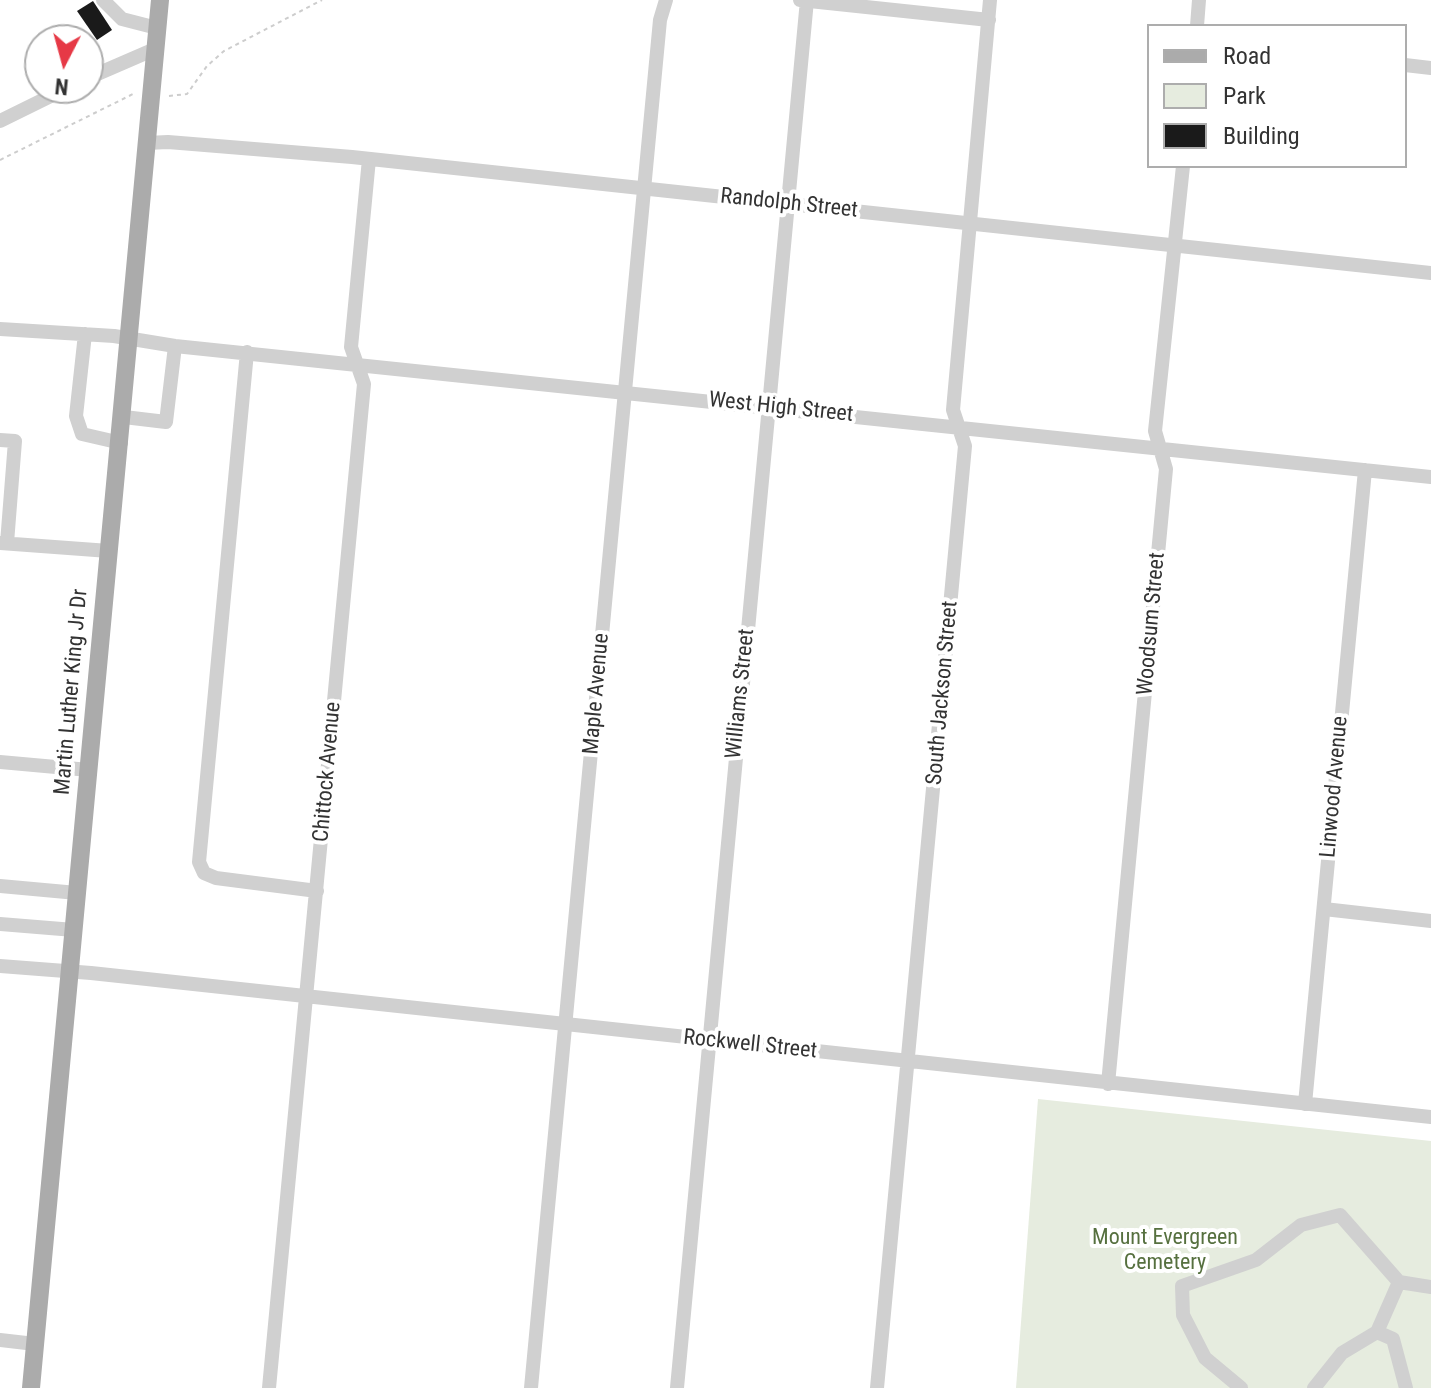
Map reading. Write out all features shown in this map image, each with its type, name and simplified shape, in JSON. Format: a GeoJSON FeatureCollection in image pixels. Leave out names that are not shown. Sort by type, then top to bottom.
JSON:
{"type":"FeatureCollection","features":[{"type":"Feature","properties":{"kind":"main road","name":"Martin Luther King Jr Dr"},"geometry":{"type":"LineString","coordinates":[[31,1388],[124,417],[160,0]]}},
{"type":"Feature","properties":{"kind":"street"},"geometry":{"type":"LineString","coordinates":[[103,0],[122,19],[157,28]]}},
{"type":"Feature","properties":{"kind":"street","name":"Maple Avenue"},"geometry":{"type":"LineString","coordinates":[[531,1388],[643,189],[660,20],[666,0]]}},
{"type":"Feature","properties":{"kind":"street"},"geometry":{"type":"LineString","coordinates":[[799,0],[989,20]]}},
{"type":"Feature","properties":{"kind":"street","name":"Williams Street"},"geometry":{"type":"LineString","coordinates":[[677,1388],[807,0]]}},
{"type":"Feature","properties":{"kind":"street","name":"South Jackson Street"},"geometry":{"type":"LineString","coordinates":[[877,1388],[965,446],[953,410],[990,0]]}},
{"type":"Feature","properties":{"kind":"street"},"geometry":{"type":"LineString","coordinates":[[1197,24],[1199,0]]}},
{"type":"Feature","properties":{"kind":"street"},"geometry":{"type":"LineString","coordinates":[[104,71],[155,49]]}},
{"type":"Feature","properties":{"kind":"street"},"geometry":{"type":"LineString","coordinates":[[1407,65],[1431,68]]}},
{"type":"Feature","properties":{"kind":"street"},"geometry":{"type":"LineString","coordinates":[[0,121],[35,104]]}},
{"type":"Feature","properties":{"kind":"street","name":"Randolph Street"},"geometry":{"type":"LineString","coordinates":[[147,143],[168,142],[369,159],[1431,273]]}},
{"type":"Feature","properties":{"kind":"street","name":"Chittock Avenue"},"geometry":{"type":"LineString","coordinates":[[269,1388],[364,384],[351,347],[369,159]]}},
{"type":"Feature","properties":{"kind":"street","name":"Woodsum Street"},"geometry":{"type":"LineString","coordinates":[[1108,1084],[1166,469],[1155,431],[1183,168]]}},
{"type":"Feature","properties":{"kind":"street","name":"West High Street"},"geometry":{"type":"LineString","coordinates":[[0,329],[85,334],[175,346],[1431,477]]}},
{"type":"Feature","properties":{"kind":"street"},"geometry":{"type":"LineString","coordinates":[[85,334],[76,416],[82,434],[121,443]]}},
{"type":"Feature","properties":{"kind":"street"},"geometry":{"type":"LineString","coordinates":[[124,417],[166,422],[175,346]]}},
{"type":"Feature","properties":{"kind":"street"},"geometry":{"type":"LineString","coordinates":[[247,352],[199,862],[204,873],[216,878],[317,891]]}},
{"type":"Feature","properties":{"kind":"street"},"geometry":{"type":"LineString","coordinates":[[0,440],[15,441],[3,543],[109,551]]}},
{"type":"Feature","properties":{"kind":"street","name":"Linwood Avenue"},"geometry":{"type":"LineString","coordinates":[[1305,1104],[1365,470]]}},
{"type":"Feature","properties":{"kind":"street"},"geometry":{"type":"LineString","coordinates":[[0,762],[89,770]]}},
{"type":"Feature","properties":{"kind":"street"},"geometry":{"type":"LineString","coordinates":[[0,886],[77,893]]}},
{"type":"Feature","properties":{"kind":"street"},"geometry":{"type":"LineString","coordinates":[[1324,909],[1431,921]]}},
{"type":"Feature","properties":{"kind":"street"},"geometry":{"type":"LineString","coordinates":[[0,924],[74,930]]}},
{"type":"Feature","properties":{"kind":"street","name":"Rockwell Street"},"geometry":{"type":"LineString","coordinates":[[0,966],[1431,1117]]}},
{"type":"Feature","properties":{"kind":"street"},"geometry":{"type":"LineString","coordinates":[[1241,1388],[1205,1358],[1183,1315],[1182,1286],[1256,1260],[1301,1225],[1340,1215],[1399,1282],[1431,1287]]}},
{"type":"Feature","properties":{"kind":"street"},"geometry":{"type":"LineString","coordinates":[[1314,1388],[1342,1353],[1377,1332],[1399,1282]]}},
{"type":"Feature","properties":{"kind":"street"},"geometry":{"type":"LineString","coordinates":[[1377,1332],[1393,1339],[1406,1388]]}},
{"type":"Feature","properties":{"kind":"street"},"geometry":{"type":"LineString","coordinates":[[0,1340],[35,1344]]}},
{"type":"Feature","properties":{"kind":"path"},"geometry":{"type":"LineString","coordinates":[[172,97],[187,94],[207,66],[224,51],[322,0]]}},
{"type":"Feature","properties":{"kind":"path"},"geometry":{"type":"LineString","coordinates":[[0,160],[135,93]]}},
{"type":"Feature","properties":{"kind":"green space","name":"Mount Evergreen Cemetery"},"geometry":{"type":"Polygon","coordinates":[[[1038,1099],[1431,1141],[1431,1388],[1016,1388],[1038,1099]]]}},
{"type":"Feature","properties":{"kind":"building"},"geometry":{"type":"Polygon","coordinates":[[[93,1],[112,30],[104,35],[104,24],[86,24],[77,11],[93,1]]]}}]}
